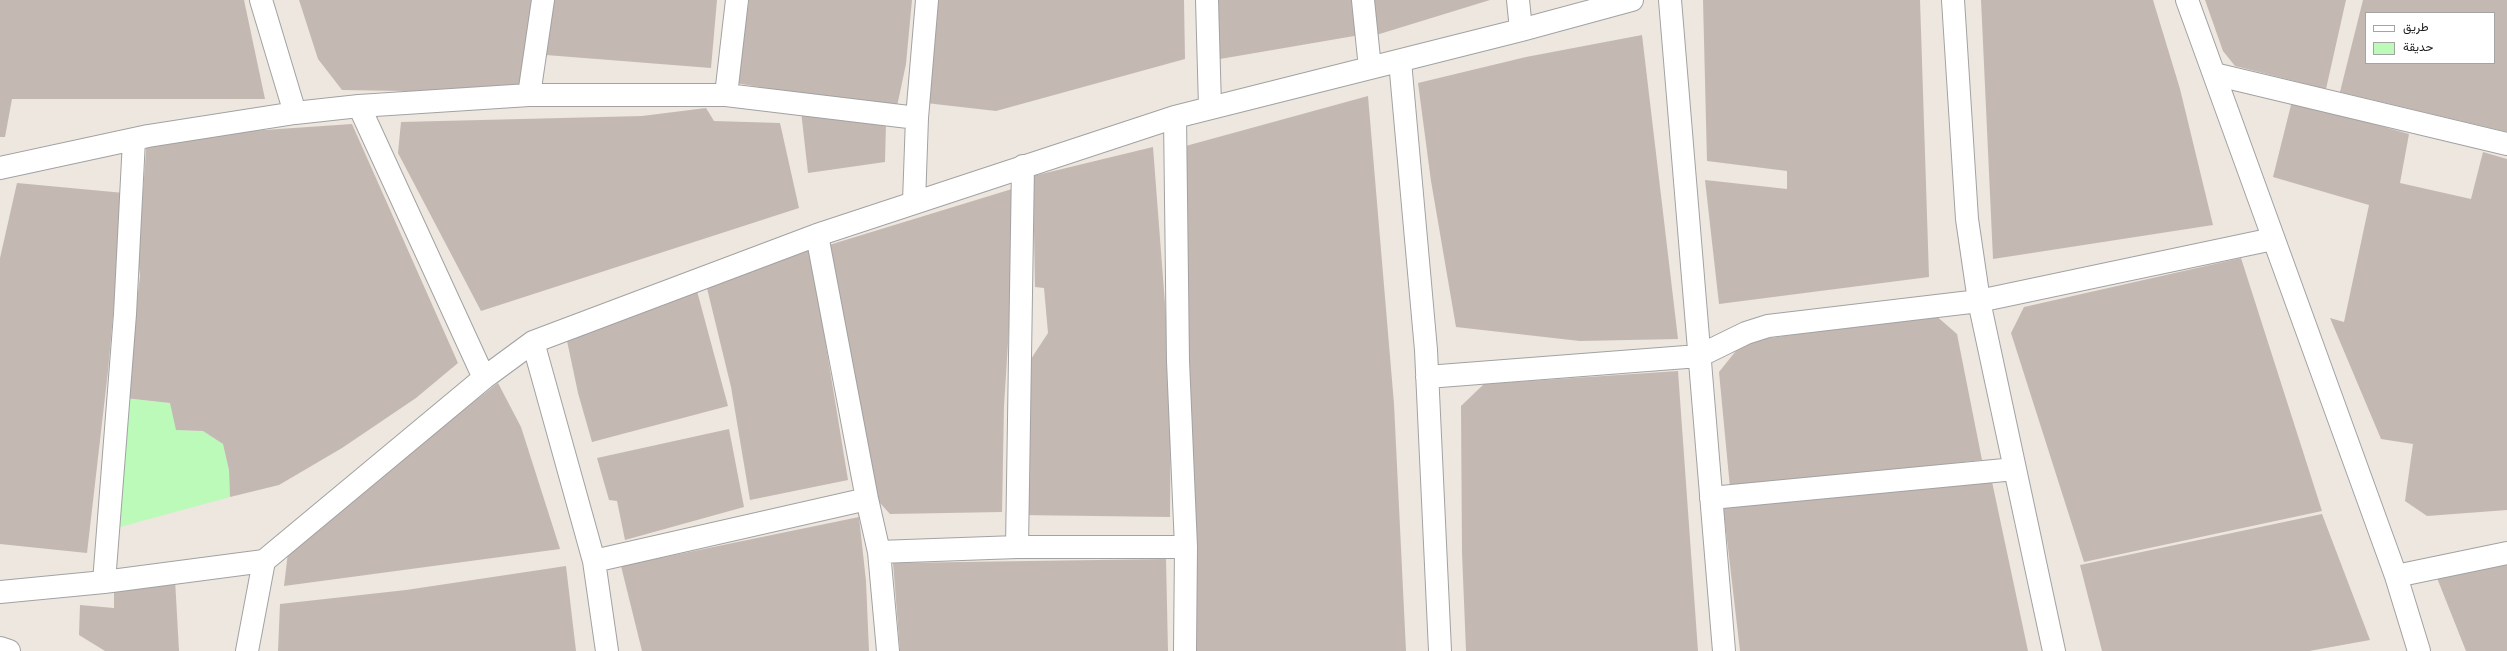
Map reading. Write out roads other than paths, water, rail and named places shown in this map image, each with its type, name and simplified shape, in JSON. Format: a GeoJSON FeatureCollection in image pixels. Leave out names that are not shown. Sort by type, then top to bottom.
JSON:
{"type":"FeatureCollection","features":[{"type":"Feature","properties":{"kind":"street"},"geometry":{"type":"LineString","coordinates":[[261,0],[296,113]]}},
{"type":"Feature","properties":{"kind":"street"},"geometry":{"type":"LineString","coordinates":[[529,95],[543,0]]}},
{"type":"Feature","properties":{"kind":"street"},"geometry":{"type":"LineString","coordinates":[[726,95],[737,0]]}},
{"type":"Feature","properties":{"kind":"street"},"geometry":{"type":"LineString","coordinates":[[914,202],[917,118],[927,0]]}},
{"type":"Feature","properties":{"kind":"street"},"geometry":{"type":"LineString","coordinates":[[1207,0],[1210,107]]}},
{"type":"Feature","properties":{"kind":"street"},"geometry":{"type":"LineString","coordinates":[[1363,0],[1370,68]]}},
{"type":"Feature","properties":{"kind":"street"},"geometry":{"type":"LineString","coordinates":[[1518,0],[1521,30]]}},
{"type":"Feature","properties":{"kind":"street"},"geometry":{"type":"LineString","coordinates":[[0,592],[104,582],[264,560],[484,378],[533,342],[817,234],[1175,117],[1210,107],[1400,61],[1632,0]]}},
{"type":"Feature","properties":{"kind":"street"},"geometry":{"type":"LineString","coordinates":[[1670,0],[1724,651]]}},
{"type":"Feature","properties":{"kind":"street"},"geometry":{"type":"LineString","coordinates":[[1953,0],[1967,220],[1979,301],[2054,651]]}},
{"type":"Feature","properties":{"kind":"street"},"geometry":{"type":"LineString","coordinates":[[2187,0],[2396,576],[2419,651]]}},
{"type":"Feature","properties":{"kind":"street"},"geometry":{"type":"LineString","coordinates":[[1400,61],[1428,377],[1440,651]]}},
{"type":"Feature","properties":{"kind":"street"},"geometry":{"type":"LineString","coordinates":[[2214,74],[2507,144]]}},
{"type":"Feature","properties":{"kind":"street"},"geometry":{"type":"LineString","coordinates":[[0,168],[148,136],[296,113],[359,106],[529,95],[726,95],[917,118]]}},
{"type":"Feature","properties":{"kind":"street"},"geometry":{"type":"LineString","coordinates":[[359,106],[484,378]]}},
{"type":"Feature","properties":{"kind":"street"},"geometry":{"type":"LineString","coordinates":[[1175,117],[1178,361],[1186,547],[1185,651]]}},
{"type":"Feature","properties":{"kind":"street"},"geometry":{"type":"LineString","coordinates":[[104,582],[125,314],[134,140]]}},
{"type":"Feature","properties":{"kind":"street"},"geometry":{"type":"LineString","coordinates":[[1017,547],[1022,166]]}},
{"type":"Feature","properties":{"kind":"street"},"geometry":{"type":"LineString","coordinates":[[817,234],[867,499],[879,552],[888,651]]}},
{"type":"Feature","properties":{"kind":"street"},"geometry":{"type":"LineString","coordinates":[[1428,377],[1699,356],[1746,333],[1768,326],[1979,301],[2273,239]]}},
{"type":"Feature","properties":{"kind":"street"},"geometry":{"type":"LineString","coordinates":[[533,342],[594,561],[607,651]]}},
{"type":"Feature","properties":{"kind":"street"},"geometry":{"type":"LineString","coordinates":[[1711,498],[2015,469]]}},
{"type":"Feature","properties":{"kind":"street"},"geometry":{"type":"LineString","coordinates":[[594,561],[867,499]]}},
{"type":"Feature","properties":{"kind":"street"},"geometry":{"type":"LineString","coordinates":[[879,552],[1017,547],[1186,547]]}},
{"type":"Feature","properties":{"kind":"street"},"geometry":{"type":"LineString","coordinates":[[2396,576],[2507,552]]}},
{"type":"Feature","properties":{"kind":"street"},"geometry":{"type":"LineString","coordinates":[[247,651],[264,560]]}},
{"type":"Feature","properties":{"kind":"street"},"geometry":{"type":"LineString","coordinates":[[0,648],[9,651]]}}]}
